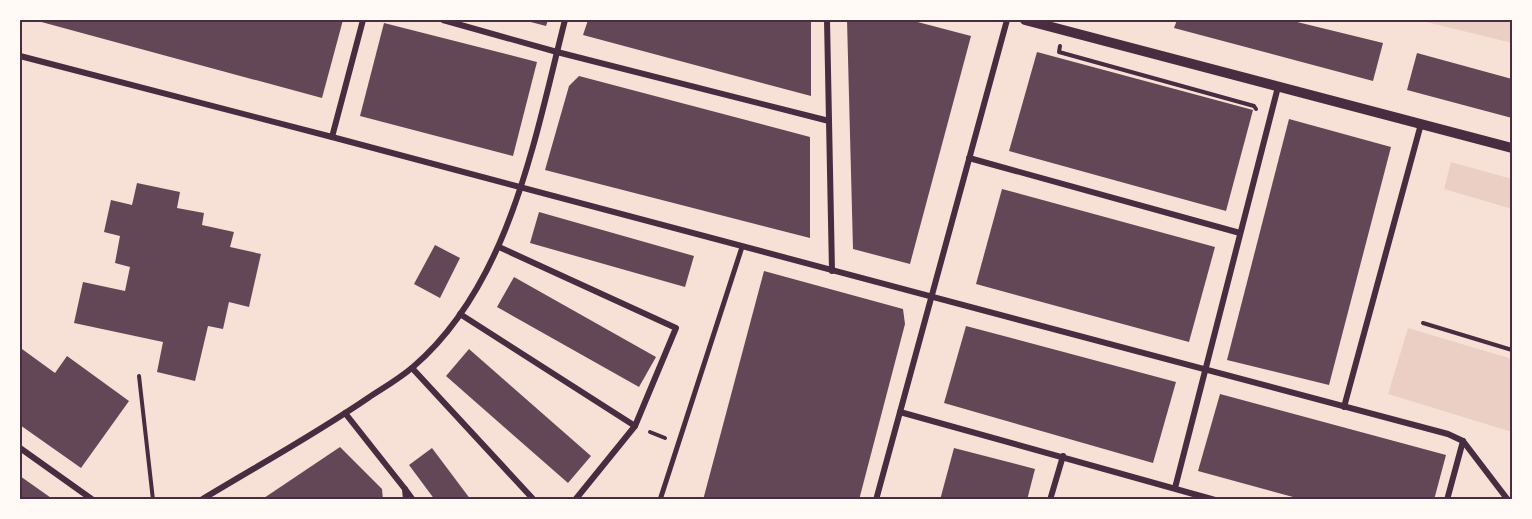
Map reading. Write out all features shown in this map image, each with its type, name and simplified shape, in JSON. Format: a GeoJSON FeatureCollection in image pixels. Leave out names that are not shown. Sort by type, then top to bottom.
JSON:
{"type":"FeatureCollection","features":[{"type":"Feature","properties":{"kind":"street"},"geometry":{"type":"LineString","coordinates":[[332,136],[363,20]]}},
{"type":"Feature","properties":{"kind":"street"},"geometry":{"type":"LineString","coordinates":[[443,20],[557,52],[829,121]]}},
{"type":"Feature","properties":{"kind":"street"},"geometry":{"type":"LineString","coordinates":[[201,500],[345,413],[412,368],[460,314],[499,247],[521,188],[565,20]]}},
{"type":"Feature","properties":{"kind":"street"},"geometry":{"type":"LineString","coordinates":[[826,20],[832,271]]}},
{"type":"Feature","properties":{"kind":"street"},"geometry":{"type":"LineString","coordinates":[[876,500],[1007,20]]}},
{"type":"Feature","properties":{"kind":"street"},"geometry":{"type":"LineString","coordinates":[[1025,20],[1512,148]]}},
{"type":"Feature","properties":{"kind":"street"},"geometry":{"type":"LineString","coordinates":[[20,56],[332,136],[931,298],[1430,429],[1463,441],[1508,500]]}},
{"type":"Feature","properties":{"kind":"street"},"geometry":{"type":"LineString","coordinates":[[1175,488],[1278,87]]}},
{"type":"Feature","properties":{"kind":"street"},"geometry":{"type":"LineString","coordinates":[[1344,406],[1421,124]]}},
{"type":"Feature","properties":{"kind":"street"},"geometry":{"type":"LineString","coordinates":[[969,158],[1240,233]]}},
{"type":"Feature","properties":{"kind":"street"},"geometry":{"type":"LineString","coordinates":[[499,247],[676,328],[635,426],[575,500]]}},
{"type":"Feature","properties":{"kind":"street"},"geometry":{"type":"LineString","coordinates":[[660,500],[742,247]]}},
{"type":"Feature","properties":{"kind":"street"},"geometry":{"type":"LineString","coordinates":[[460,314],[635,426]]}},
{"type":"Feature","properties":{"kind":"street"},"geometry":{"type":"LineString","coordinates":[[412,368],[534,500]]}},
{"type":"Feature","properties":{"kind":"street"},"geometry":{"type":"LineString","coordinates":[[900,412],[1215,500]]}},
{"type":"Feature","properties":{"kind":"street"},"geometry":{"type":"LineString","coordinates":[[345,413],[413,500]]}},
{"type":"Feature","properties":{"kind":"street"},"geometry":{"type":"LineString","coordinates":[[1447,500],[1463,441]]}},
{"type":"Feature","properties":{"kind":"street"},"geometry":{"type":"LineString","coordinates":[[20,448],[93,500]]}},
{"type":"Feature","properties":{"kind":"street"},"geometry":{"type":"LineString","coordinates":[[1050,500],[1063,456]]}},
{"type":"Feature","properties":{"kind":"street"},"geometry":{"type":"LineString","coordinates":[[405,489],[406,500]]}},
{"type":"Feature","properties":{"kind":"path"},"geometry":{"type":"LineString","coordinates":[[1059,52],[1254,106],[1258,112]]}},
{"type":"Feature","properties":{"kind":"path"},"geometry":{"type":"LineString","coordinates":[[1423,323],[1512,350]]}},
{"type":"Feature","properties":{"kind":"path"},"geometry":{"type":"LineString","coordinates":[[139,376],[153,500]]}},
{"type":"Feature","properties":{"kind":"path"},"geometry":{"type":"LineString","coordinates":[[635,426],[678,444]]}},
{"type":"Feature","properties":{"kind":"shaded area"},"geometry":{"type":"Polygon","coordinates":[[[1418,20],[1512,20],[1512,43],[1418,20]]]}},
{"type":"Feature","properties":{"kind":"shaded area"},"geometry":{"type":"Polygon","coordinates":[[[1451,162],[1512,179],[1512,209],[1444,189],[1451,162]]]}},
{"type":"Feature","properties":{"kind":"shaded area"},"geometry":{"type":"Polygon","coordinates":[[[1408,328],[1512,359],[1512,432],[1388,394],[1408,328]]]}},
{"type":"Feature","properties":{"kind":"building"},"geometry":{"type":"Polygon","coordinates":[[[34,20],[343,20],[322,98],[34,20]]]}},
{"type":"Feature","properties":{"kind":"building"},"geometry":{"type":"Polygon","coordinates":[[[523,20],[548,20],[546,26],[523,20]]]}},
{"type":"Feature","properties":{"kind":"building"},"geometry":{"type":"Polygon","coordinates":[[[588,20],[811,20],[811,96],[583,35],[588,20]]]}},
{"type":"Feature","properties":{"kind":"building"},"geometry":{"type":"Polygon","coordinates":[[[847,20],[910,20],[971,36],[910,264],[853,249],[847,20]]]}},
{"type":"Feature","properties":{"kind":"building"},"geometry":{"type":"Polygon","coordinates":[[[1177,20],[1289,20],[1383,43],[1373,81],[1174,28],[1177,20]]]}},
{"type":"Feature","properties":{"kind":"building"},"geometry":{"type":"Polygon","coordinates":[[[384,23],[537,62],[513,156],[360,116],[384,23]]]}},
{"type":"Feature","properties":{"kind":"building"},"geometry":{"type":"Polygon","coordinates":[[[1037,52],[1253,110],[1226,211],[1009,151],[1037,52]]]}},
{"type":"Feature","properties":{"kind":"building"},"geometry":{"type":"Polygon","coordinates":[[[1417,53],[1512,79],[1512,118],[1407,90],[1417,53]]]}},
{"type":"Feature","properties":{"kind":"building"},"geometry":{"type":"Polygon","coordinates":[[[579,76],[810,137],[810,238],[545,170],[569,86],[579,76]]]}},
{"type":"Feature","properties":{"kind":"building"},"geometry":{"type":"Polygon","coordinates":[[[1289,119],[1391,147],[1329,385],[1227,360],[1289,119]]]}},
{"type":"Feature","properties":{"kind":"building"},"geometry":{"type":"Polygon","coordinates":[[[137,183],[180,192],[177,208],[204,213],[202,225],[234,232],[230,247],[261,254],[249,307],[229,302],[223,329],[208,326],[195,381],[157,372],[163,342],[74,323],[83,282],[125,291],[130,267],[115,263],[120,236],[104,232],[111,200],[132,205],[137,183]]]}},
{"type":"Feature","properties":{"kind":"building"},"geometry":{"type":"Polygon","coordinates":[[[1002,189],[1215,247],[1189,342],[976,284],[1002,189]]]}},
{"type":"Feature","properties":{"kind":"building"},"geometry":{"type":"Polygon","coordinates":[[[539,212],[694,256],[685,287],[530,243],[539,212]]]}},
{"type":"Feature","properties":{"kind":"building"},"geometry":{"type":"Polygon","coordinates":[[[435,245],[460,258],[440,298],[414,284],[435,245]]]}},
{"type":"Feature","properties":{"kind":"building"},"geometry":{"type":"Polygon","coordinates":[[[764,271],[903,309],[905,324],[859,500],[703,500],[764,271]]]}},
{"type":"Feature","properties":{"kind":"building"},"geometry":{"type":"Polygon","coordinates":[[[514,277],[656,357],[639,387],[497,307],[514,277]]]}},
{"type":"Feature","properties":{"kind":"building"},"geometry":{"type":"Polygon","coordinates":[[[966,326],[1176,382],[1153,463],[944,403],[966,326]]]}},
{"type":"Feature","properties":{"kind":"building"},"geometry":{"type":"Polygon","coordinates":[[[22,349],[55,373],[67,356],[129,401],[81,468],[20,425],[20,352],[22,349]]]}},
{"type":"Feature","properties":{"kind":"building"},"geometry":{"type":"Polygon","coordinates":[[[469,349],[591,456],[568,483],[446,376],[469,349]]]}},
{"type":"Feature","properties":{"kind":"building"},"geometry":{"type":"Polygon","coordinates":[[[1220,394],[1446,455],[1434,500],[1304,500],[1198,471],[1220,394]]]}},
{"type":"Feature","properties":{"kind":"building"},"geometry":{"type":"Polygon","coordinates":[[[340,447],[382,489],[383,500],[261,500],[340,447]]]}},
{"type":"Feature","properties":{"kind":"building"},"geometry":{"type":"Polygon","coordinates":[[[432,448],[471,500],[435,500],[409,465],[432,448]]]}},
{"type":"Feature","properties":{"kind":"building"},"geometry":{"type":"Polygon","coordinates":[[[954,448],[1035,469],[1027,500],[940,500],[954,448]]]}},
{"type":"Feature","properties":{"kind":"building"},"geometry":{"type":"Polygon","coordinates":[[[20,476],[54,500],[20,500],[20,476]]]}}]}
